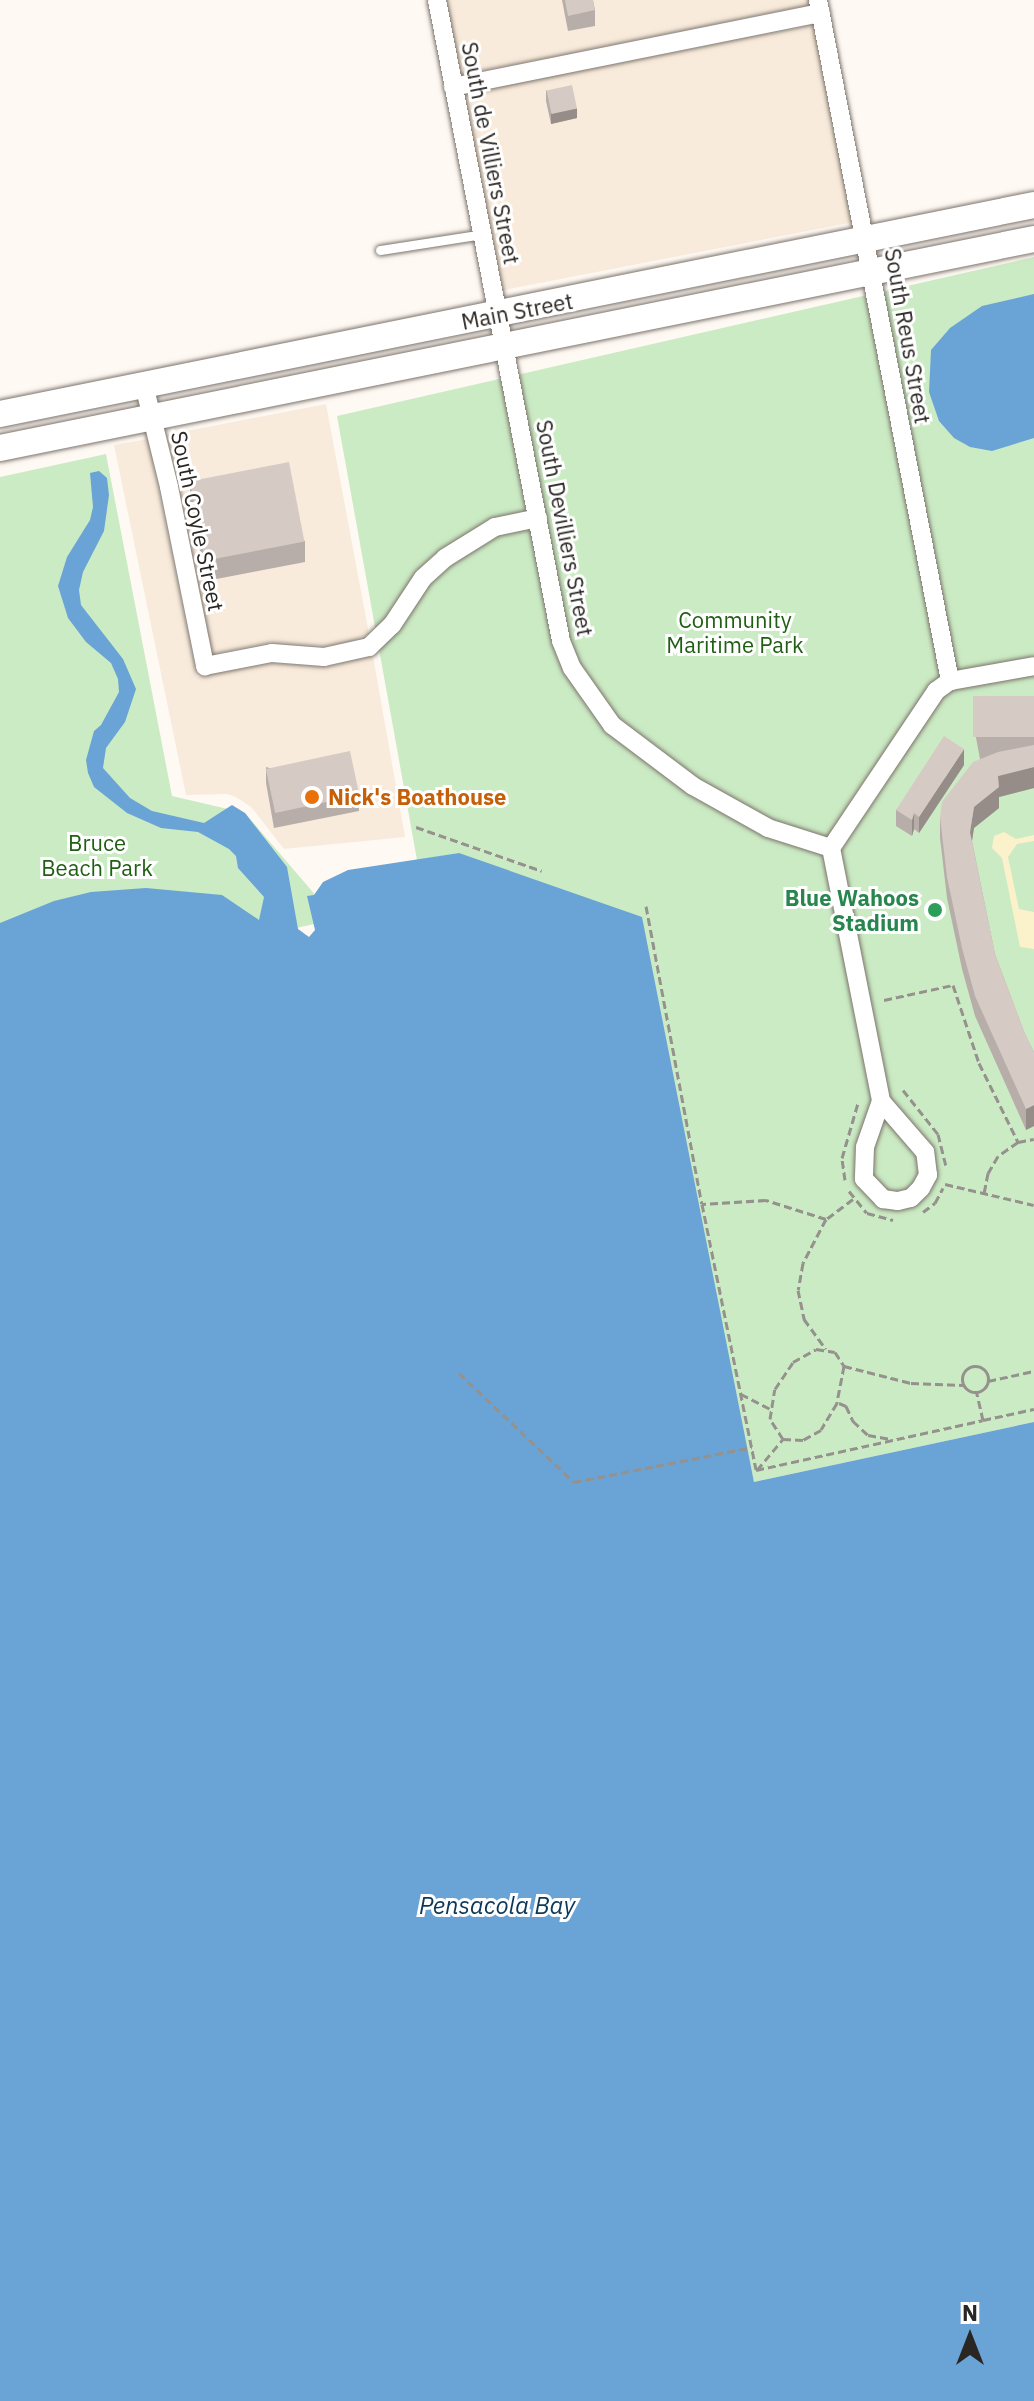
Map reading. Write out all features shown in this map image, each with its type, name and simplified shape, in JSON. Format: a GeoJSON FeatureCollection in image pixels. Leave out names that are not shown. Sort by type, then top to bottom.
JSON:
{"type":"FeatureCollection","features":[{"type":"Feature","properties":{"kind":"main road","name":"Main Street"},"geometry":{"type":"LineString","coordinates":[[0,414],[1034,205]]}},
{"type":"Feature","properties":{"kind":"main road"},"geometry":{"type":"LineString","coordinates":[[0,448],[1034,239]]}},
{"type":"Feature","properties":{"kind":"street","name":"South de Villiers Street"},"geometry":{"type":"LineString","coordinates":[[437,0],[499,314]]}},
{"type":"Feature","properties":{"kind":"street"},"geometry":{"type":"LineString","coordinates":[[453,87],[819,7]]}},
{"type":"Feature","properties":{"kind":"street","name":"South Reus Street"},"geometry":{"type":"LineString","coordinates":[[819,7],[867,241],[950,681]]}},
{"type":"Feature","properties":{"kind":"street","name":"South Devilliers Street"},"geometry":{"type":"LineString","coordinates":[[499,314],[561,641],[572,668],[612,725],[693,786],[742,817],[831,848]]}},
{"type":"Feature","properties":{"kind":"street","name":"South Coyle Street"},"geometry":{"type":"LineString","coordinates":[[144,385],[205,666],[272,653],[324,657],[369,647],[392,625],[423,578],[445,558],[495,527],[538,518]]}},
{"type":"Feature","properties":{"kind":"street"},"geometry":{"type":"LineString","coordinates":[[881,1101],[865,1147],[864,1179],[883,1199],[898,1201],[911,1198],[928,1175],[925,1152],[881,1101],[831,848],[936,691],[950,681],[1034,666]]}},
{"type":"Feature","properties":{"kind":"lane"},"geometry":{"type":"LineString","coordinates":[[380,250],[483,234]]}},
{"type":"Feature","properties":{"kind":"path"},"geometry":{"type":"LineString","coordinates":[[416,827],[542,871]]}},
{"type":"Feature","properties":{"kind":"path"},"geometry":{"type":"LineString","coordinates":[[646,906],[756,1470]]}},
{"type":"Feature","properties":{"kind":"path"},"geometry":{"type":"LineString","coordinates":[[884,1000],[953,985],[979,1063],[1018,1142]]}},
{"type":"Feature","properties":{"kind":"path"},"geometry":{"type":"LineString","coordinates":[[903,1090],[938,1134],[946,1160],[945,1184],[935,1203],[918,1215]]}},
{"type":"Feature","properties":{"kind":"path"},"geometry":{"type":"LineString","coordinates":[[858,1103],[842,1158],[844,1178],[853,1199],[867,1213],[897,1221]]}},
{"type":"Feature","properties":{"kind":"path"},"geometry":{"type":"LineString","coordinates":[[984,1193],[993,1164],[1003,1151],[1018,1142],[1034,1139]]}},
{"type":"Feature","properties":{"kind":"path"},"geometry":{"type":"LineString","coordinates":[[945,1184],[1034,1205]]}},
{"type":"Feature","properties":{"kind":"path"},"geometry":{"type":"LineString","coordinates":[[826,1349],[804,1319],[798,1290],[803,1263],[826,1219],[853,1199]]}},
{"type":"Feature","properties":{"kind":"path"},"geometry":{"type":"LineString","coordinates":[[702,1204],[766,1200],[826,1219]]}},
{"type":"Feature","properties":{"kind":"path"},"geometry":{"type":"LineString","coordinates":[[844,1366],[837,1403],[821,1430],[803,1440],[783,1439],[772,1427],[770,1409],[779,1381],[793,1362],[816,1349],[835,1352],[844,1366],[911,1383],[963,1385]]}},
{"type":"Feature","properties":{"kind":"path"},"geometry":{"type":"LineString","coordinates":[[972,1367],[984,1369],[988,1381],[985,1389],[977,1393],[963,1385],[962,1376],[972,1367]]}},
{"type":"Feature","properties":{"kind":"path"},"geometry":{"type":"LineString","coordinates":[[988,1381],[1034,1371]]}},
{"type":"Feature","properties":{"kind":"path"},"geometry":{"type":"LineString","coordinates":[[459,1373],[574,1482],[752,1447]]}},
{"type":"Feature","properties":{"kind":"path"},"geometry":{"type":"LineString","coordinates":[[977,1393],[983,1420]]}},
{"type":"Feature","properties":{"kind":"path"},"geometry":{"type":"LineString","coordinates":[[741,1394],[770,1409]]}},
{"type":"Feature","properties":{"kind":"path"},"geometry":{"type":"LineString","coordinates":[[837,1403],[846,1406],[853,1421],[868,1435],[895,1439]]}},
{"type":"Feature","properties":{"kind":"path"},"geometry":{"type":"LineString","coordinates":[[756,1470],[1034,1409]]}},
{"type":"Feature","properties":{"kind":"path"},"geometry":{"type":"LineString","coordinates":[[756,1470],[783,1439]]}},
{"type":"Feature","properties":{"kind":"shaded area"},"geometry":{"type":"Polygon","coordinates":[[[446,0],[809,0],[810,5],[460,75],[446,0]]]}},
{"type":"Feature","properties":{"kind":"shaded area"},"geometry":{"type":"Polygon","coordinates":[[[814,25],[852,222],[502,290],[464,93],[814,25]]]}},
{"type":"Feature","properties":{"kind":"shaded area"},"geometry":{"type":"Polygon","coordinates":[[[326,404],[369,634],[348,643],[324,646],[271,642],[211,654],[166,435],[326,404]]]}},
{"type":"Feature","properties":{"kind":"shaded area"},"geometry":{"type":"Polygon","coordinates":[[[148,439],[197,677],[272,663],[325,667],[373,656],[405,837],[284,849],[251,807],[236,797],[227,794],[186,795],[114,445],[148,439]]]}},
{"type":"Feature","properties":{"kind":"green space","name":"Community Maritime Park"},"geometry":{"type":"Polygon","coordinates":[[[1034,257],[1034,1422],[754,1482],[718,1313],[459,853],[417,860],[337,416],[1034,257]]]}},
{"type":"Feature","properties":{"kind":"green space","name":"Bruce Beach Park"},"geometry":{"type":"Polygon","coordinates":[[[106,454],[172,796],[245,813],[336,919],[231,943],[0,971],[0,477],[106,454]]]}},
{"type":"Feature","properties":{"kind":"sand"},"geometry":{"type":"Polygon","coordinates":[[[1004,832],[1016,839],[1034,835],[1034,841],[1017,844],[1008,857],[1019,909],[1034,912],[1034,949],[1020,947],[1002,858],[992,848],[994,836],[1004,832]]]}},
{"type":"Feature","properties":{"kind":"water"},"geometry":{"type":"Polygon","coordinates":[[[1034,294],[1034,438],[992,451],[970,447],[954,438],[939,421],[929,392],[931,350],[950,328],[982,306],[1034,294]]]}},
{"type":"Feature","properties":{"kind":"water","name":"Pensacola Bay"},"geometry":{"type":"Polygon","coordinates":[[[99,471],[107,478],[109,495],[104,531],[83,572],[79,590],[81,605],[123,659],[136,689],[125,722],[106,748],[103,768],[130,798],[152,811],[204,823],[232,805],[245,813],[287,867],[298,929],[309,937],[315,930],[307,896],[314,895],[323,882],[348,870],[459,853],[642,917],[754,1482],[1034,1422],[1034,2401],[0,2401],[0,923],[54,901],[91,892],[146,888],[222,895],[259,920],[264,897],[238,868],[236,856],[229,849],[198,832],[161,828],[127,813],[94,787],[88,773],[86,760],[94,731],[101,725],[119,692],[118,679],[111,663],[86,642],[68,618],[58,586],[67,557],[90,520],[93,507],[90,473],[99,471]]]}},
{"type":"Feature","properties":{"kind":"building"},"geometry":{"type":"Polygon","coordinates":[[[565,0],[593,0],[595,10],[568,16],[565,0]]]}},
{"type":"Feature","properties":{"kind":"building"},"geometry":{"type":"Polygon","coordinates":[[[572,85],[577,108],[552,114],[547,90],[572,85]]]}},
{"type":"Feature","properties":{"kind":"building"},"geometry":{"type":"Polygon","coordinates":[[[289,462],[304,542],[205,561],[190,481],[289,462]]]}},
{"type":"Feature","properties":{"kind":"building"},"geometry":{"type":"Polygon","coordinates":[[[973,696],[1034,696],[1034,737],[973,737],[973,696]]]}},
{"type":"Feature","properties":{"kind":"building"},"geometry":{"type":"Polygon","coordinates":[[[944,736],[964,749],[919,817],[914,813],[912,820],[896,810],[944,736]]]}},
{"type":"Feature","properties":{"kind":"building"},"geometry":{"type":"Polygon","coordinates":[[[1034,745],[1034,767],[998,776],[999,787],[974,807],[970,832],[995,954],[1034,1052],[1034,1105],[1026,1109],[975,996],[947,877],[940,817],[942,802],[973,762],[998,752],[1034,745]]]}},
{"type":"Feature","properties":{"kind":"building","name":"Nick's Boathouse"},"geometry":{"type":"Polygon","coordinates":[[[350,751],[359,795],[275,813],[266,769],[350,751]]]}},
{"type":"Feature","properties":{"kind":"place","name":"Nick's Boathouse"},"geometry":{"type":"Point","coordinates":[312,797]}},
{"type":"Feature","properties":{"kind":"place","name":"Blue Wahoos Stadium"},"geometry":{"type":"Point","coordinates":[935,910]}}]}
